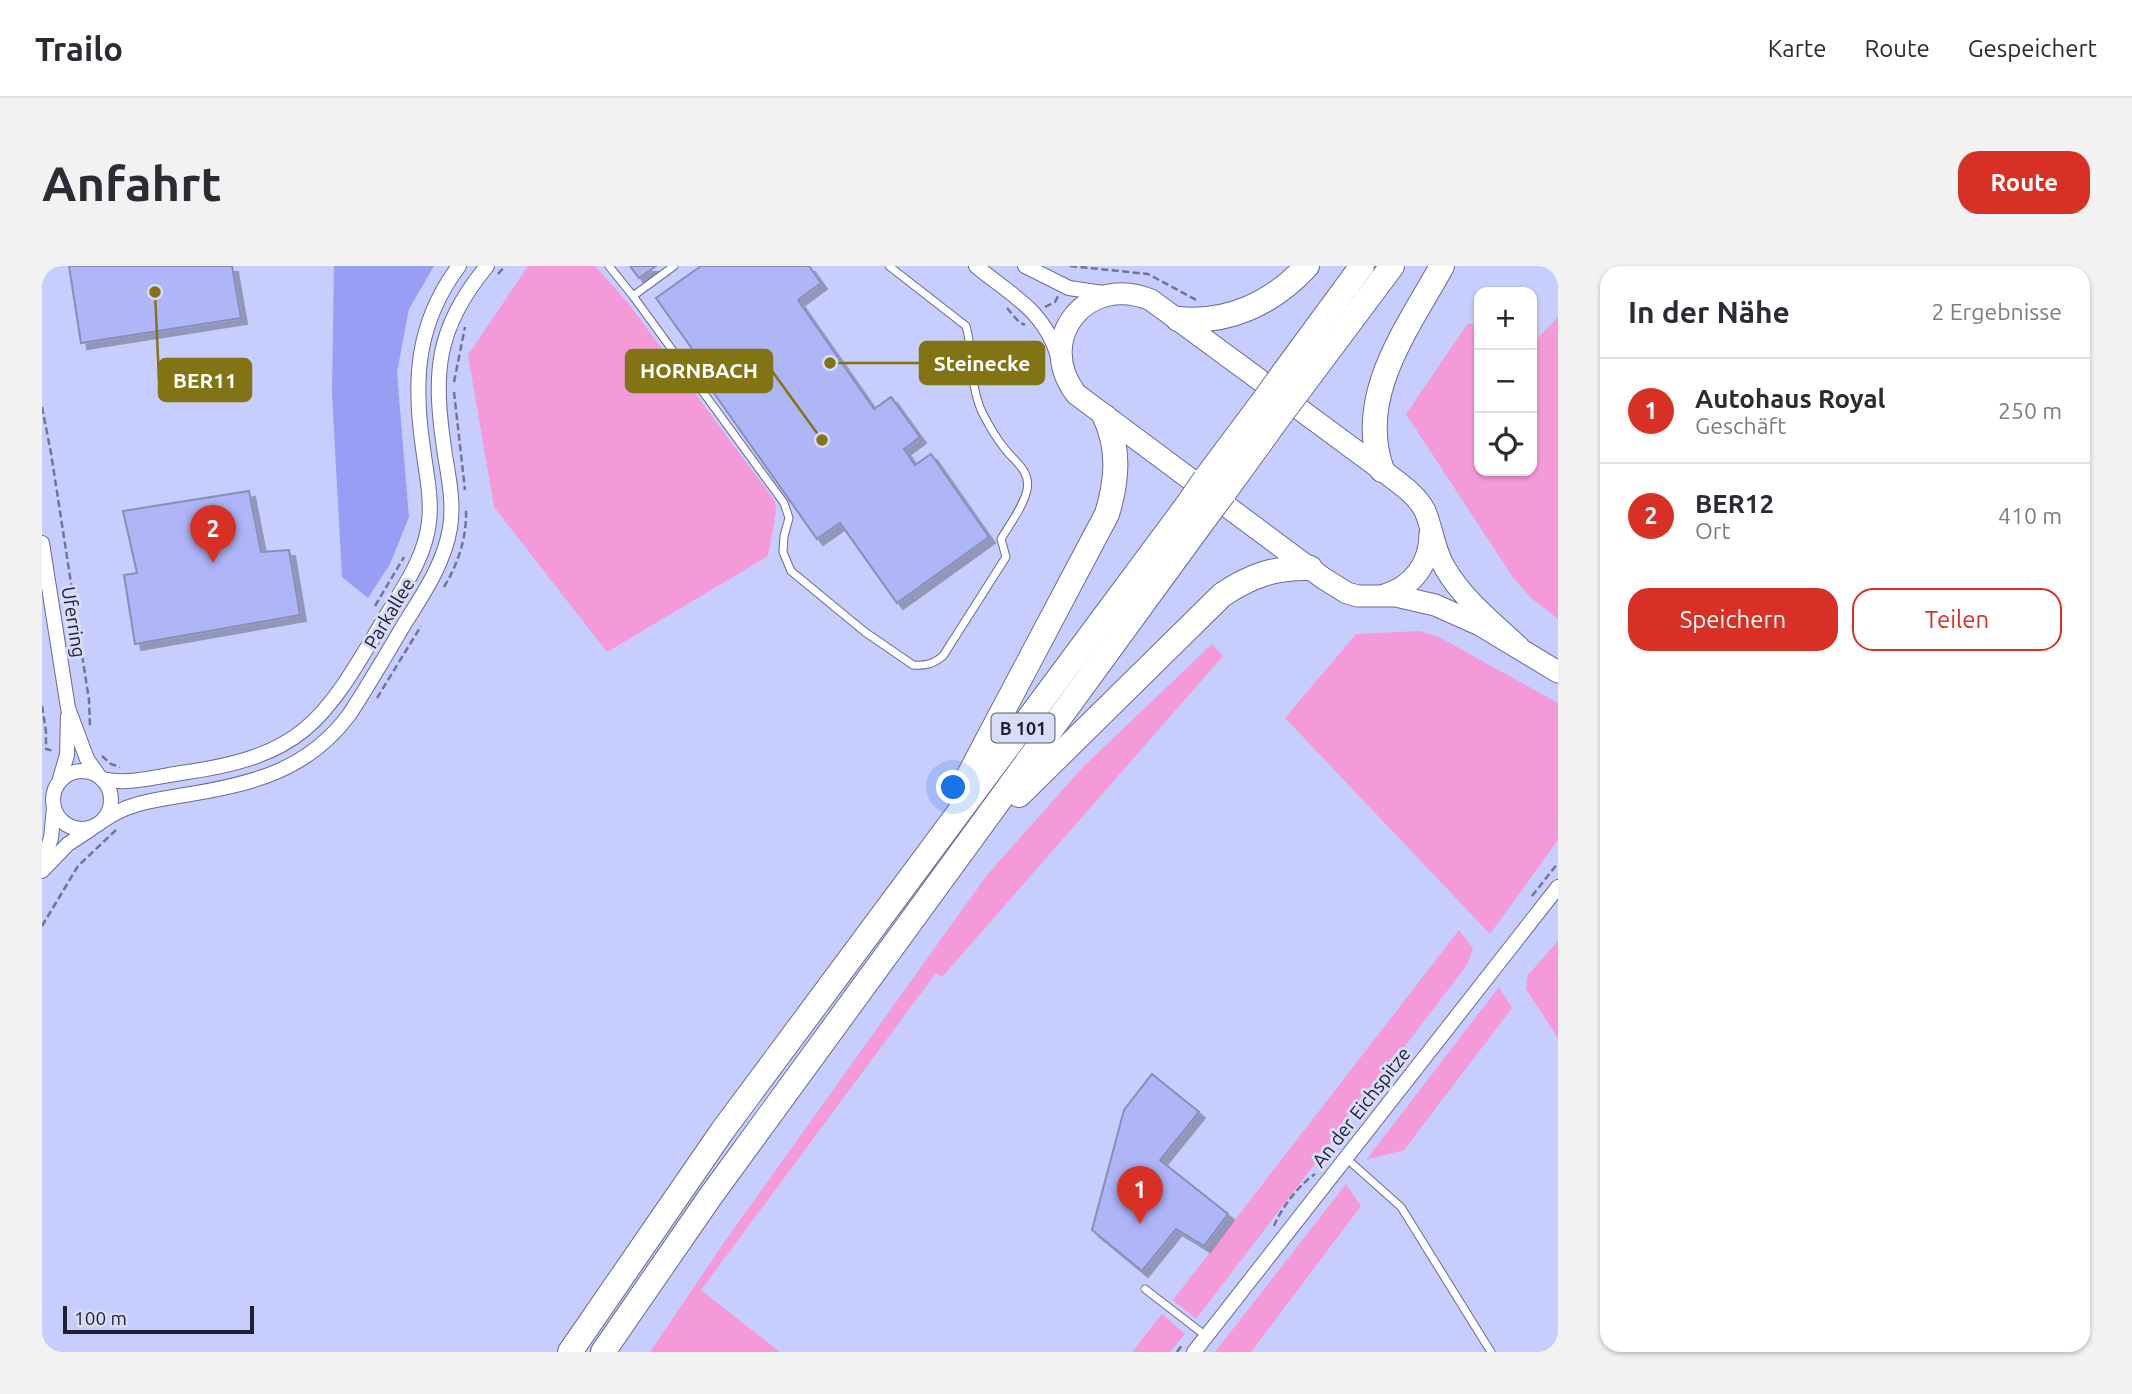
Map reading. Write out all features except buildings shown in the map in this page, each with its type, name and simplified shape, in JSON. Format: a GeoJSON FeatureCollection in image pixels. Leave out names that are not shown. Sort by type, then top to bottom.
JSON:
{"type":"FeatureCollection","features":[{"type":"Feature","properties":{"kind":"highway"},"geometry":{"type":"LineString","coordinates":[[1178,319],[1217,319],[1252,307],[1286,286],[1307,266]]}},
{"type":"Feature","properties":{"kind":"highway","name":"B 101"},"geometry":{"type":"LineString","coordinates":[[1294,379],[1362,266]]}},
{"type":"Feature","properties":{"kind":"highway","name":"B 101"},"geometry":{"type":"LineString","coordinates":[[570,1352],[680,1189],[855,951],[1197,510],[1294,379],[1392,266]]}},
{"type":"Feature","properties":{"kind":"highway"},"geometry":{"type":"LineString","coordinates":[[1382,470],[1374,443],[1380,385],[1442,266]]}},
{"type":"Feature","properties":{"kind":"highway"},"geometry":{"type":"LineString","coordinates":[[855,951],[963,786],[1100,530],[1112,497],[1116,463],[1115,442],[1105,417]]}},
{"type":"Feature","properties":{"kind":"highway","name":"B 101"},"geometry":{"type":"LineString","coordinates":[[603,1352],[668,1257],[905,928],[1197,510]]}},
{"type":"Feature","properties":{"kind":"highway"},"geometry":{"type":"LineString","coordinates":[[905,928],[1035,778],[1205,610],[1235,586],[1262,573],[1280,568],[1310,568]]}},
{"type":"Feature","properties":{"kind":"main road"},"geometry":{"type":"LineString","coordinates":[[1519,647],[1469,599],[1450,576],[1439,556],[1424,511],[1414,496],[1382,470],[1178,319],[1141,296],[1112,293],[1092,300],[1074,316],[1064,334],[1061,350],[1066,378],[1076,394],[1310,568],[1348,593],[1369,597],[1406,597],[1435,605],[1480,625],[1558,672]]}},
{"type":"Feature","properties":{"kind":"main road"},"geometry":{"type":"LineString","coordinates":[[1382,596],[1402,588],[1418,573],[1428,554],[1430,528]]}},
{"type":"Feature","properties":{"kind":"street","name":"Parkallee"},"geometry":{"type":"LineString","coordinates":[[42,869],[51,838],[50,805],[59,783],[67,775],[77,771],[89,771],[101,777],[127,781],[215,769],[256,758],[294,739],[321,716],[341,690],[407,581],[427,536],[429,504],[418,407],[418,368],[427,329],[446,285],[459,266]]}},
{"type":"Feature","properties":{"kind":"street","name":"Parkallee"},"geometry":{"type":"LineString","coordinates":[[42,869],[68,844],[123,808],[264,779],[296,763],[339,729],[435,573],[447,542],[451,526],[451,492],[438,402],[439,363],[453,315],[487,266]]}},
{"type":"Feature","properties":{"kind":"street"},"geometry":{"type":"LineString","coordinates":[[976,266],[1043,321],[1062,365]]}},
{"type":"Feature","properties":{"kind":"street"},"geometry":{"type":"LineString","coordinates":[[1026,266],[1069,288],[1084,292],[1112,293]]}},
{"type":"Feature","properties":{"kind":"street","name":"Uferring"},"geometry":{"type":"LineString","coordinates":[[42,543],[68,708],[67,755],[59,783]]}},
{"type":"Feature","properties":{"kind":"street","name":"Uferring"},"geometry":{"type":"LineString","coordinates":[[68,708],[101,777]]}},
{"type":"Feature","properties":{"kind":"street"},"geometry":{"type":"LineString","coordinates":[[50,805],[62,821],[72,828],[84,829],[99,823],[110,811],[112,799],[109,788],[101,777]]}},
{"type":"Feature","properties":{"kind":"street","name":"An der Eichspitze"},"geometry":{"type":"LineString","coordinates":[[1195,1352],[1558,887]]}},
{"type":"Feature","properties":{"kind":"lane"},"geometry":{"type":"LineString","coordinates":[[610,266],[784,503],[789,519],[783,552],[791,571],[865,632],[913,665],[922,666],[934,664],[943,656],[1006,557],[1001,539],[1027,489],[1026,474],[1006,450],[982,411],[972,378],[970,339],[966,326],[889,266]]}},
{"type":"Feature","properties":{"kind":"lane"},"geometry":{"type":"LineString","coordinates":[[633,296],[674,266]]}},
{"type":"Feature","properties":{"kind":"lane"},"geometry":{"type":"LineString","coordinates":[[1346,1158],[1401,1207],[1491,1352]]}},
{"type":"Feature","properties":{"kind":"lane"},"geometry":{"type":"LineString","coordinates":[[1145,1289],[1206,1337]]}},
{"type":"Feature","properties":{"kind":"path"},"geometry":{"type":"LineString","coordinates":[[492,283],[505,266]]}},
{"type":"Feature","properties":{"kind":"path"},"geometry":{"type":"LineString","coordinates":[[1070,266],[1148,274],[1199,302]]}},
{"type":"Feature","properties":{"kind":"path"},"geometry":{"type":"LineString","coordinates":[[465,495],[453,388],[466,326]]}},
{"type":"Feature","properties":{"kind":"path"},"geometry":{"type":"LineString","coordinates":[[42,407],[89,700],[88,748],[111,764],[125,768]]}},
{"type":"Feature","properties":{"kind":"path"},"geometry":{"type":"LineString","coordinates":[[442,590],[463,542],[466,507]]}},
{"type":"Feature","properties":{"kind":"path"},"geometry":{"type":"LineString","coordinates":[[369,616],[407,550]]}},
{"type":"Feature","properties":{"kind":"path"},"geometry":{"type":"LineString","coordinates":[[373,704],[425,617]]}},
{"type":"Feature","properties":{"kind":"path"},"geometry":{"type":"LineString","coordinates":[[42,926],[78,866],[123,824]]}},
{"type":"Feature","properties":{"kind":"shaded area"},"geometry":{"type":"Polygon","coordinates":[[[528,266],[595,266],[628,303],[775,501],[776,512],[768,556],[607,652],[494,507],[468,355],[528,266]]]}},
{"type":"Feature","properties":{"kind":"shaded area"},"geometry":{"type":"Polygon","coordinates":[[[1558,317],[1558,619],[1531,598],[1512,576],[1406,414],[1468,323],[1474,325],[1474,476],[1537,476],[1537,339],[1558,317]]]}},
{"type":"Feature","properties":{"kind":"shaded area"},"geometry":{"type":"Polygon","coordinates":[[[1420,631],[1439,637],[1558,703],[1558,840],[1490,934],[1285,718],[1356,634],[1420,631]]]}},
{"type":"Feature","properties":{"kind":"shaded area"},"geometry":{"type":"Polygon","coordinates":[[[1212,644],[1223,656],[942,977],[936,973],[701,1290],[780,1352],[650,1352],[723,1244],[987,875],[1082,768],[1212,644]]]}},
{"type":"Feature","properties":{"kind":"shaded area"},"geometry":{"type":"Polygon","coordinates":[[[1459,930],[1473,948],[1467,965],[1196,1319],[1173,1300],[1459,930]]]}},
{"type":"Feature","properties":{"kind":"shaded area"},"geometry":{"type":"Polygon","coordinates":[[[1558,941],[1558,1038],[1526,989],[1528,975],[1558,941]]]}},
{"type":"Feature","properties":{"kind":"shaded area"},"geometry":{"type":"Polygon","coordinates":[[[1499,987],[1512,1008],[1404,1150],[1366,1160],[1499,987]]]}},
{"type":"Feature","properties":{"kind":"shaded area"},"geometry":{"type":"Polygon","coordinates":[[[1346,1184],[1361,1206],[1251,1352],[1215,1352],[1346,1184]]]}},
{"type":"Feature","properties":{"kind":"shaded area"},"geometry":{"type":"Polygon","coordinates":[[[1162,1314],[1185,1334],[1170,1352],[1132,1352],[1162,1314]]]}},
{"type":"Feature","properties":{"kind":"water"},"geometry":{"type":"Polygon","coordinates":[[[334,266],[434,266],[409,309],[397,372],[409,517],[390,564],[368,598],[342,577],[332,393],[334,266]]]}},
{"type":"Feature","properties":{"kind":"place","name":"BER11"},"geometry":{"type":"Point","coordinates":[155,292]}},
{"type":"Feature","properties":{"kind":"place","name":"Steinecke"},"geometry":{"type":"Point","coordinates":[830,363]}},
{"type":"Feature","properties":{"kind":"place","name":"HORNBACH"},"geometry":{"type":"Point","coordinates":[822,440]}},
{"type":"Feature","properties":{"kind":"place","name":"BER12"},"geometry":{"type":"Point","coordinates":[213,563]}},
{"type":"Feature","properties":{"kind":"place","name":"Autohaus Royal"},"geometry":{"type":"Point","coordinates":[1140,1224]}}]}
